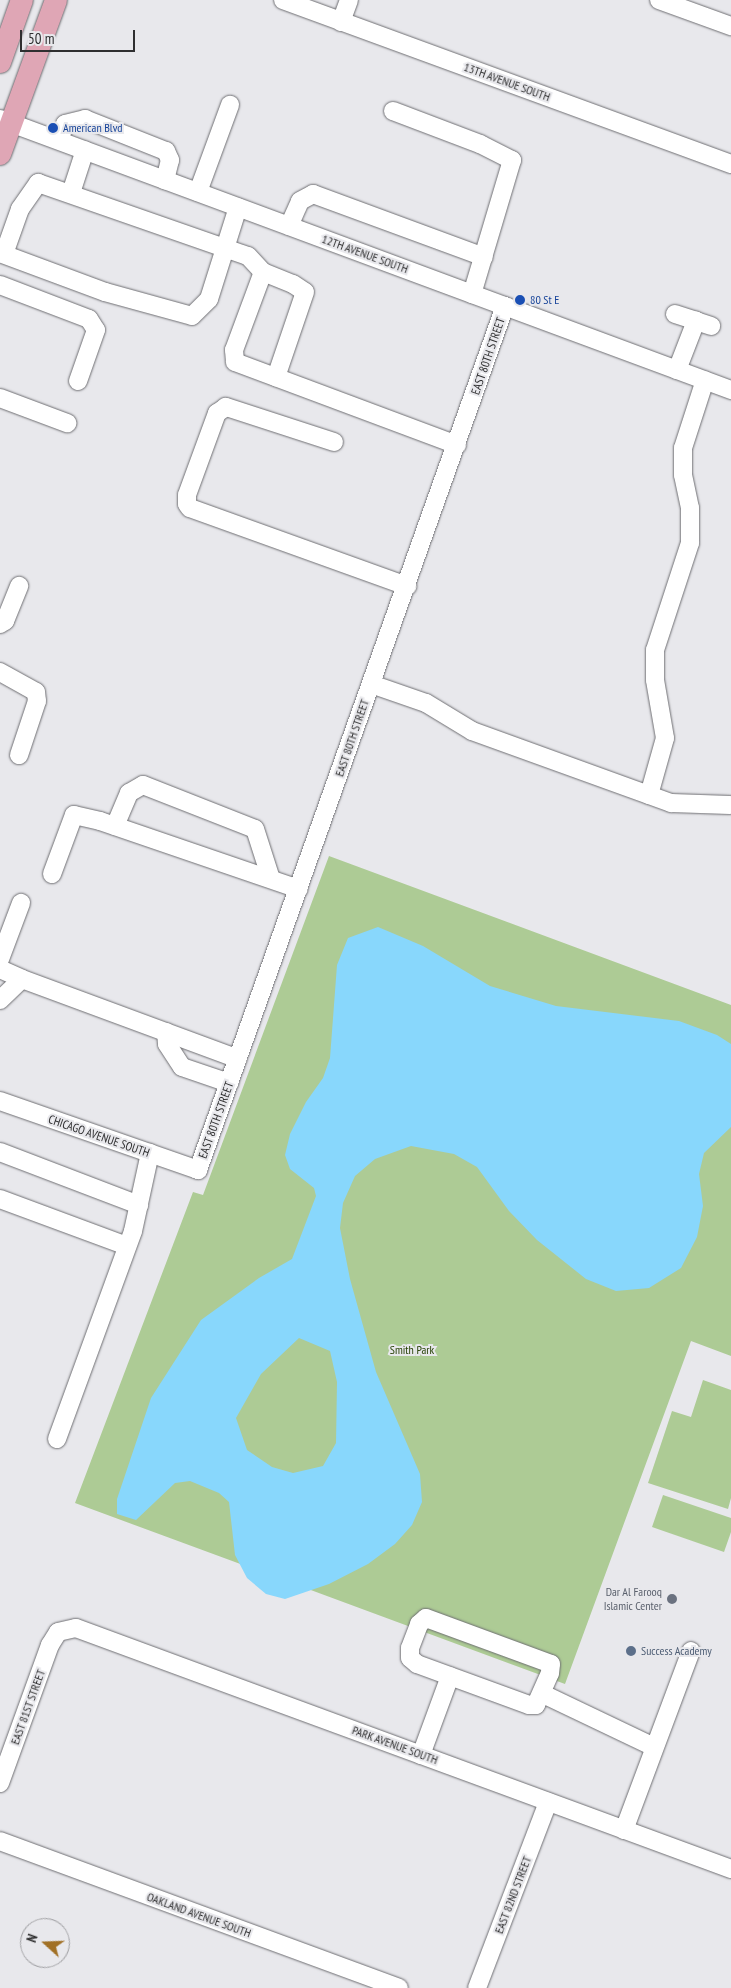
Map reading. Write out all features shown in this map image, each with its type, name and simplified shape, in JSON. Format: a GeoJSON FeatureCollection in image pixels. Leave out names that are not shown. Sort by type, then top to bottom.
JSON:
{"type":"FeatureCollection","features":[{"type":"Feature","properties":{"kind":"main road"},"geometry":{"type":"LineString","coordinates":[[0,32],[22,0]]}},
{"type":"Feature","properties":{"kind":"main road"},"geometry":{"type":"LineString","coordinates":[[0,62],[22,0]]}},
{"type":"Feature","properties":{"kind":"main road"},"geometry":{"type":"LineString","coordinates":[[0,154],[6,121],[56,0]]}},
{"type":"Feature","properties":{"kind":"street","name":"13TH AVENUE SOUTH"},"geometry":{"type":"LineString","coordinates":[[282,0],[731,164]]}},
{"type":"Feature","properties":{"kind":"street"},"geometry":{"type":"LineString","coordinates":[[341,22],[349,0]]}},
{"type":"Feature","properties":{"kind":"street"},"geometry":{"type":"LineString","coordinates":[[659,0],[701,7],[731,26]]}},
{"type":"Feature","properties":{"kind":"street"},"geometry":{"type":"LineString","coordinates":[[198,192],[230,105]]}},
{"type":"Feature","properties":{"kind":"street"},"geometry":{"type":"LineString","coordinates":[[393,111],[480,144],[512,160],[472,294]]}},
{"type":"Feature","properties":{"kind":"street"},"geometry":{"type":"LineString","coordinates":[[59,140],[65,124],[85,119],[166,150],[170,160],[165,180]]}},
{"type":"Feature","properties":{"kind":"street","name":"12TH AVENUE SOUTH"},"geometry":{"type":"LineString","coordinates":[[6,121],[731,390]]}},
{"type":"Feature","properties":{"kind":"street"},"geometry":{"type":"LineString","coordinates":[[72,193],[85,150]]}},
{"type":"Feature","properties":{"kind":"street"},"geometry":{"type":"LineString","coordinates":[[238,207],[226,249],[209,299],[192,316],[104,292],[2,254],[20,209],[38,183],[72,193],[226,249],[248,256],[262,272],[293,284],[305,292],[276,378]]}},
{"type":"Feature","properties":{"kind":"street"},"geometry":{"type":"LineString","coordinates":[[289,226],[300,201],[313,194],[484,257]]}},
{"type":"Feature","properties":{"kind":"street"},"geometry":{"type":"LineString","coordinates":[[262,272],[234,350],[235,362],[457,445]]}},
{"type":"Feature","properties":{"kind":"street"},"geometry":{"type":"LineString","coordinates":[[0,285],[89,318],[96,330],[78,381]]}},
{"type":"Feature","properties":{"kind":"street","name":"EAST 80TH STREET"},"geometry":{"type":"LineString","coordinates":[[198,1170],[505,306]]}},
{"type":"Feature","properties":{"kind":"street"},"geometry":{"type":"LineString","coordinates":[[675,314],[704,323],[678,370]]}},
{"type":"Feature","properties":{"kind":"street"},"geometry":{"type":"LineString","coordinates":[[649,795],[665,738],[655,680],[655,650],[690,543],[691,518],[682,462],[683,448],[705,380]]}},
{"type":"Feature","properties":{"kind":"street"},"geometry":{"type":"LineString","coordinates":[[0,398],[67,423]]}},
{"type":"Feature","properties":{"kind":"street"},"geometry":{"type":"LineString","coordinates":[[334,442],[226,407],[217,413],[187,495],[187,504],[190,508],[407,586]]}},
{"type":"Feature","properties":{"kind":"street"},"geometry":{"type":"LineString","coordinates":[[0,624],[5,621],[20,586]]}},
{"type":"Feature","properties":{"kind":"street"},"geometry":{"type":"LineString","coordinates":[[0,672],[36,692],[37,700],[19,755]]}},
{"type":"Feature","properties":{"kind":"street"},"geometry":{"type":"LineString","coordinates":[[371,684],[426,703],[472,731],[649,795],[679,805],[730,804]]}},
{"type":"Feature","properties":{"kind":"street"},"geometry":{"type":"LineString","coordinates":[[115,826],[129,793],[143,784],[255,829],[271,879]]}},
{"type":"Feature","properties":{"kind":"street"},"geometry":{"type":"LineString","coordinates":[[52,874],[74,816],[115,826],[299,889]]}},
{"type":"Feature","properties":{"kind":"street"},"geometry":{"type":"LineString","coordinates":[[0,959],[22,902]]}},
{"type":"Feature","properties":{"kind":"street"},"geometry":{"type":"LineString","coordinates":[[0,970],[238,1059]]}},
{"type":"Feature","properties":{"kind":"street"},"geometry":{"type":"LineString","coordinates":[[0,1000],[22,979]]}},
{"type":"Feature","properties":{"kind":"street"},"geometry":{"type":"LineString","coordinates":[[166,1032],[167,1044],[182,1067],[229,1083]]}},
{"type":"Feature","properties":{"kind":"street","name":"CHICAGO AVENUE SOUTH"},"geometry":{"type":"LineString","coordinates":[[0,1101],[198,1170]]}},
{"type":"Feature","properties":{"kind":"street"},"geometry":{"type":"LineString","coordinates":[[0,1152],[139,1205]]}},
{"type":"Feature","properties":{"kind":"street"},"geometry":{"type":"LineString","coordinates":[[57,1439],[127,1246],[139,1205],[150,1153]]}},
{"type":"Feature","properties":{"kind":"street"},"geometry":{"type":"LineString","coordinates":[[0,1199],[127,1246]]}},
{"type":"Feature","properties":{"kind":"street"},"geometry":{"type":"LineString","coordinates":[[426,1618],[545,1660],[551,1664],[550,1673],[536,1705],[528,1705],[450,1676],[410,1658],[410,1648],[419,1624],[426,1618]]}},
{"type":"Feature","properties":{"kind":"street","name":"PARK AVENUE SOUTH"},"geometry":{"type":"LineString","coordinates":[[58,1632],[76,1628],[89,1632],[731,1869]]}},
{"type":"Feature","properties":{"kind":"street","name":"EAST 81ST STREET"},"geometry":{"type":"LineString","coordinates":[[0,1783],[50,1645],[58,1632]]}},
{"type":"Feature","properties":{"kind":"street"},"geometry":{"type":"LineString","coordinates":[[624,1830],[690,1651]]}},
{"type":"Feature","properties":{"kind":"street"},"geometry":{"type":"LineString","coordinates":[[421,1755],[450,1676]]}},
{"type":"Feature","properties":{"kind":"street"},"geometry":{"type":"LineString","coordinates":[[542,1694],[654,1747]]}},
{"type":"Feature","properties":{"kind":"street","name":"EAST 82ND STREET"},"geometry":{"type":"LineString","coordinates":[[477,1988],[548,1802]]}},
{"type":"Feature","properties":{"kind":"street","name":"OAKLAND AVENUE SOUTH"},"geometry":{"type":"LineString","coordinates":[[0,1841],[399,1988]]}},
{"type":"Feature","properties":{"kind":"green space","name":"Smith Park"},"geometry":{"type":"Polygon","coordinates":[[[329,856],[731,1005],[731,1356],[691,1341],[565,1684],[75,1503],[193,1192],[203,1195],[329,856]]]}},
{"type":"Feature","properties":{"kind":"green space"},"geometry":{"type":"Polygon","coordinates":[[[703,1380],[731,1390],[731,1498],[728,1509],[648,1483],[672,1411],[691,1417],[703,1380]]]}},
{"type":"Feature","properties":{"kind":"green space"},"geometry":{"type":"Polygon","coordinates":[[[663,1495],[731,1518],[731,1532],[724,1552],[652,1527],[663,1495]]]}},
{"type":"Feature","properties":{"kind":"water"},"geometry":{"type":"Polygon","coordinates":[[[378,927],[423,946],[490,986],[556,1006],[679,1021],[717,1035],[731,1044],[731,1127],[704,1153],[699,1174],[703,1206],[697,1237],[681,1268],[649,1288],[616,1291],[586,1279],[537,1240],[509,1211],[477,1167],[454,1154],[411,1146],[375,1159],[355,1176],[343,1203],[340,1228],[350,1279],[376,1372],[420,1474],[422,1502],[412,1525],[395,1544],[368,1564],[329,1584],[285,1599],[266,1594],[247,1578],[235,1555],[229,1502],[219,1493],[190,1481],[175,1483],[136,1520],[117,1514],[117,1499],[151,1398],[201,1320],[259,1278],[292,1259],[316,1196],[314,1188],[290,1169],[285,1155],[290,1134],[306,1102],[323,1078],[330,1058],[337,965],[348,938],[378,927]],[[299,1338],[261,1374],[236,1418],[247,1450],[272,1467],[293,1473],[323,1466],[336,1443],[337,1382],[330,1351],[299,1338]]]}},
{"type":"Feature","properties":{"kind":"place","name":"American Blvd"},"geometry":{"type":"Point","coordinates":[53,128]}},
{"type":"Feature","properties":{"kind":"place","name":"80 St E"},"geometry":{"type":"Point","coordinates":[520,300]}},
{"type":"Feature","properties":{"kind":"place","name":"Dar Al Farooq Islamic Center"},"geometry":{"type":"Point","coordinates":[672,1599]}},
{"type":"Feature","properties":{"kind":"place","name":"Success Academy"},"geometry":{"type":"Point","coordinates":[631,1651]}}]}
